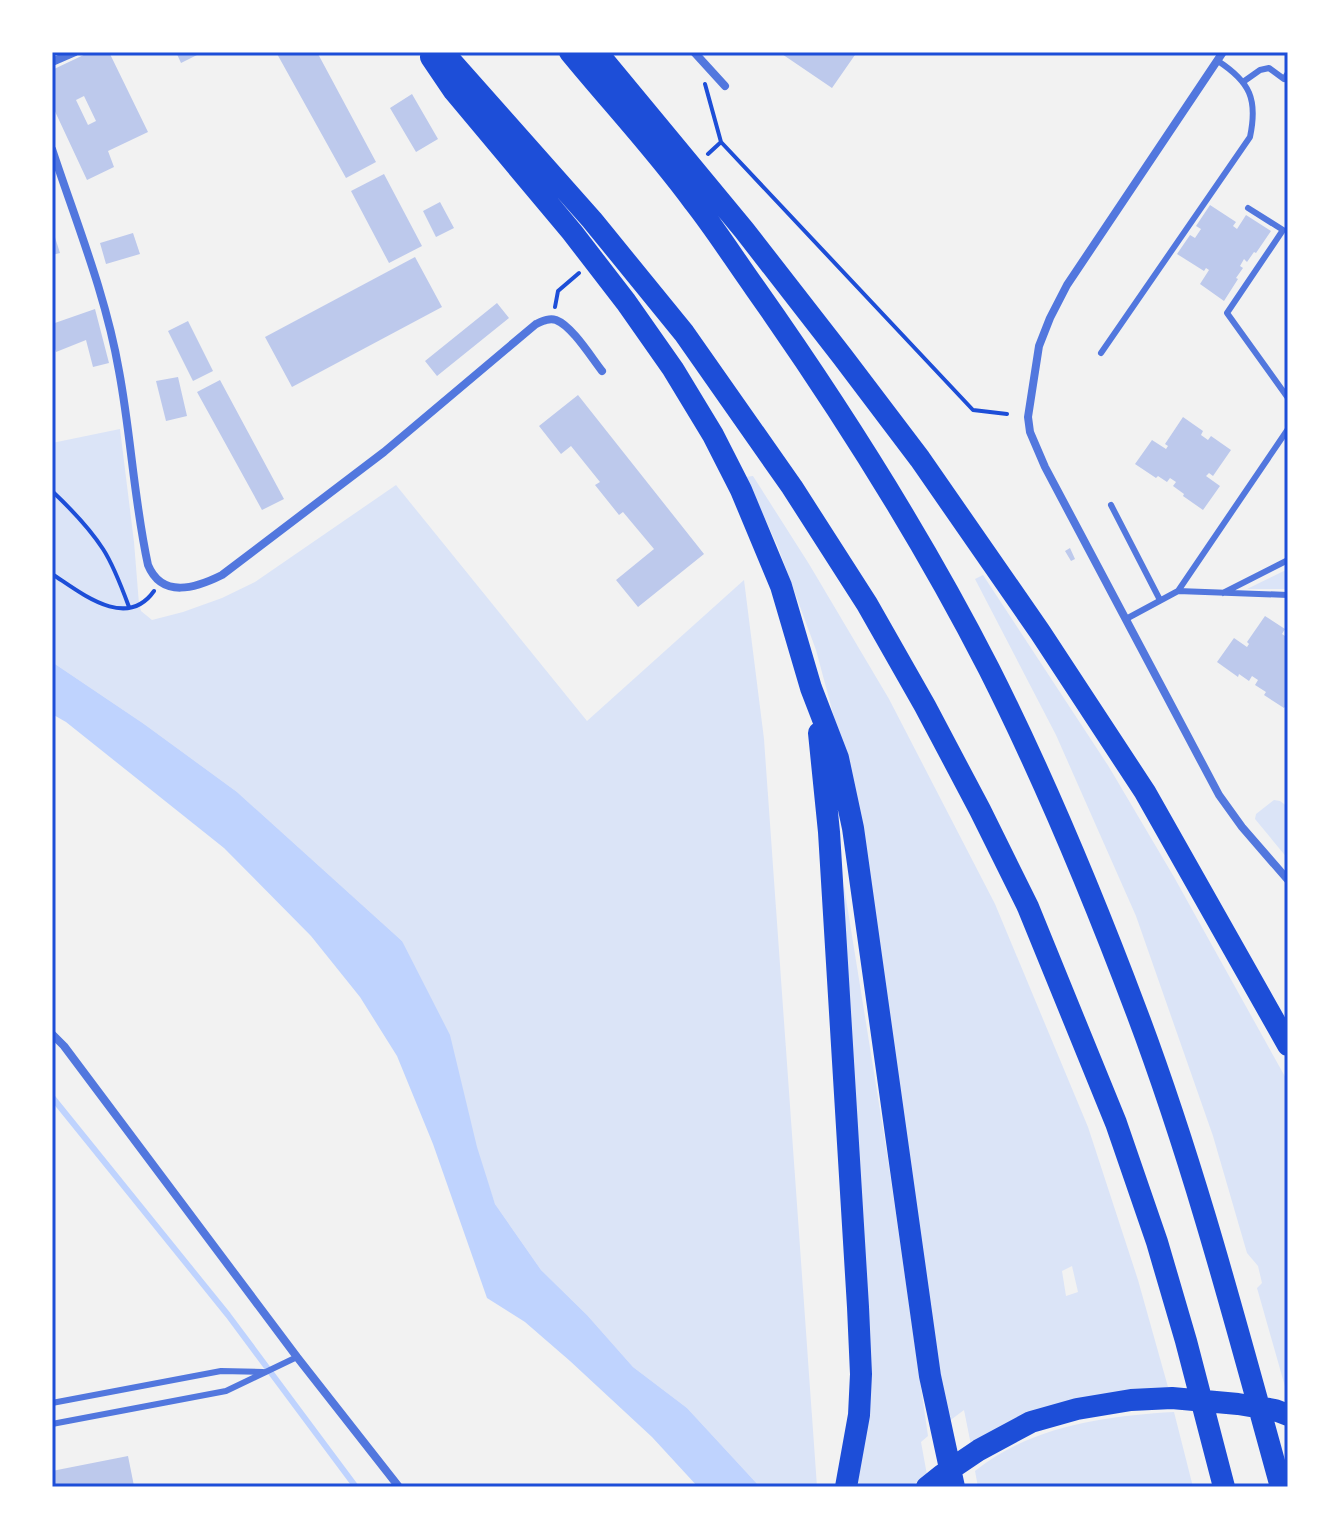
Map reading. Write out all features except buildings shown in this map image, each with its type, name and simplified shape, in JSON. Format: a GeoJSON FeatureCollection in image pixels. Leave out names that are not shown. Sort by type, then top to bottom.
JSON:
{"type":"FeatureCollection","features":[{"type":"Feature","properties":{"kind":"highway"},"geometry":{"type":"LineString","coordinates":[[429,52],[454,91],[572,232],[673,369],[713,435],[764,540],[781,586],[811,688],[838,758],[853,828],[930,1376],[954,1487]]}},
{"type":"Feature","properties":{"kind":"highway"},"geometry":{"type":"LineString","coordinates":[[443,52],[592,220],[684,333],[792,487],[867,604],[973,797],[1028,907],[1116,1123],[1157,1242],[1224,1487]]}},
{"type":"Feature","properties":{"kind":"highway"},"geometry":{"type":"LineString","coordinates":[[570,52],[693,200],[780,324],[858,440],[930,560],[989,671],[1044,785],[1138,1015],[1196,1189],[1281,1487]]}},
{"type":"Feature","properties":{"kind":"highway"},"geometry":{"type":"LineString","coordinates":[[590,52],[605,62],[744,230],[920,459],[1040,632],[1145,792],[1288,1045]]}},
{"type":"Feature","properties":{"kind":"highway"},"geometry":{"type":"LineString","coordinates":[[811,688],[824,768],[829,832],[861,1374],[859,1415],[846,1487]]}},
{"type":"Feature","properties":{"kind":"highway"},"geometry":{"type":"LineString","coordinates":[[927,1487],[979,1450],[1031,1422],[1077,1409],[1131,1400],[1172,1398],[1238,1404],[1288,1415]]}},
{"type":"Feature","properties":{"kind":"street"},"geometry":{"type":"LineString","coordinates":[[52,62],[75,52]]}},
{"type":"Feature","properties":{"kind":"street"},"geometry":{"type":"LineString","coordinates":[[1223,52],[1061,296],[1039,346],[1028,417],[1030,432],[1045,467],[1219,795],[1288,880]]}},
{"type":"Feature","properties":{"kind":"street"},"geometry":{"type":"LineString","coordinates":[[695,54],[725,86]]}},
{"type":"Feature","properties":{"kind":"street"},"geometry":{"type":"LineString","coordinates":[[52,149],[112,335],[145,553],[152,575],[171,587],[204,584],[222,575],[384,452],[536,324],[553,319],[567,328],[602,371]]}},
{"type":"Feature","properties":{"kind":"street"},"geometry":{"type":"LineString","coordinates":[[52,1034],[399,1487]]}},
{"type":"Feature","properties":{"kind":"lane"},"geometry":{"type":"LineString","coordinates":[[1101,353],[1250,137],[1254,122],[1248,90],[1235,72],[1218,61]]}},
{"type":"Feature","properties":{"kind":"lane"},"geometry":{"type":"LineString","coordinates":[[1243,82],[1260,70],[1269,68],[1287,78]]}},
{"type":"Feature","properties":{"kind":"lane"},"geometry":{"type":"LineString","coordinates":[[1248,208],[1286,230],[1227,313],[1288,398]]}},
{"type":"Feature","properties":{"kind":"lane"},"geometry":{"type":"LineString","coordinates":[[1126,619],[1178,591],[1288,429]]}},
{"type":"Feature","properties":{"kind":"lane"},"geometry":{"type":"LineString","coordinates":[[1111,505],[1160,600]]}},
{"type":"Feature","properties":{"kind":"lane"},"geometry":{"type":"LineString","coordinates":[[1222,594],[1288,560]]}},
{"type":"Feature","properties":{"kind":"lane"},"geometry":{"type":"LineString","coordinates":[[1178,591],[1288,595]]}},
{"type":"Feature","properties":{"kind":"lane"},"geometry":{"type":"LineString","coordinates":[[52,1424],[226,1391],[297,1357]]}},
{"type":"Feature","properties":{"kind":"lane"},"geometry":{"type":"LineString","coordinates":[[52,1403],[221,1371],[267,1372]]}},
{"type":"Feature","properties":{"kind":"path"},"geometry":{"type":"LineString","coordinates":[[695,54],[721,142],[973,410],[1007,414]]}},
{"type":"Feature","properties":{"kind":"path"},"geometry":{"type":"LineString","coordinates":[[558,291],[581,272]]}},
{"type":"Feature","properties":{"kind":"path"},"geometry":{"type":"LineString","coordinates":[[52,491],[103,548],[129,607]]}},
{"type":"Feature","properties":{"kind":"path"},"geometry":{"type":"LineString","coordinates":[[52,574],[100,603],[118,609],[139,604],[150,597],[160,582]]}},
{"type":"Feature","properties":{"kind":"shaded area"},"geometry":{"type":"Polygon","coordinates":[[[120,429],[139,604],[141,611],[152,620],[222,598],[255,582],[396,485],[587,721],[744,580],[764,739],[817,1487],[760,1487],[687,1408],[633,1367],[587,1315],[541,1270],[495,1204],[402,941],[237,792],[52,662],[52,443],[120,429]]]}},
{"type":"Feature","properties":{"kind":"shaded area"},"geometry":{"type":"Polygon","coordinates":[[[753,476],[889,699],[995,904],[1088,1127],[1138,1280],[1168,1387],[972,1450],[964,1410],[948,1422],[845,758],[816,650],[778,547],[746,477],[753,476]],[[1072,1266],[1062,1271],[1066,1296],[1078,1292],[1072,1266]]]}},
{"type":"Feature","properties":{"kind":"shaded area"},"geometry":{"type":"Polygon","coordinates":[[[1288,569],[1288,589],[1247,589],[1288,569]]]}},
{"type":"Feature","properties":{"kind":"shaded area"},"geometry":{"type":"Polygon","coordinates":[[[983,575],[1109,767],[1288,1082],[1288,1397],[1257,1288],[1262,1283],[1258,1266],[1247,1253],[1213,1136],[1136,916],[1056,735],[975,579],[983,575]]]}},
{"type":"Feature","properties":{"kind":"shaded area"},"geometry":{"type":"Polygon","coordinates":[[[1274,800],[1288,807],[1288,859],[1255,819],[1256,814],[1274,800]]]}},
{"type":"Feature","properties":{"kind":"shaded area"},"geometry":{"type":"Polygon","coordinates":[[[844,886],[928,1436],[921,1442],[927,1475],[910,1487],[857,1487],[866,1434],[841,909],[844,886]]]}},
{"type":"Feature","properties":{"kind":"shaded area"},"geometry":{"type":"Polygon","coordinates":[[[1174,1412],[1193,1487],[978,1487],[975,1471],[1020,1443],[1070,1426],[1174,1412]]]}},
{"type":"Feature","properties":{"kind":"water"},"geometry":{"type":"Polygon","coordinates":[[[52,662],[237,792],[402,941],[450,1035],[477,1147],[495,1204],[541,1270],[587,1315],[633,1367],[687,1408],[760,1487],[698,1487],[652,1437],[570,1361],[525,1322],[487,1298],[433,1144],[397,1056],[360,997],[311,936],[224,848],[52,714],[52,662]]]}},
{"type":"Feature","properties":{"kind":"waterway"},"geometry":{"type":"LineString","coordinates":[[52,1097],[228,1315],[356,1487]]}}]}
